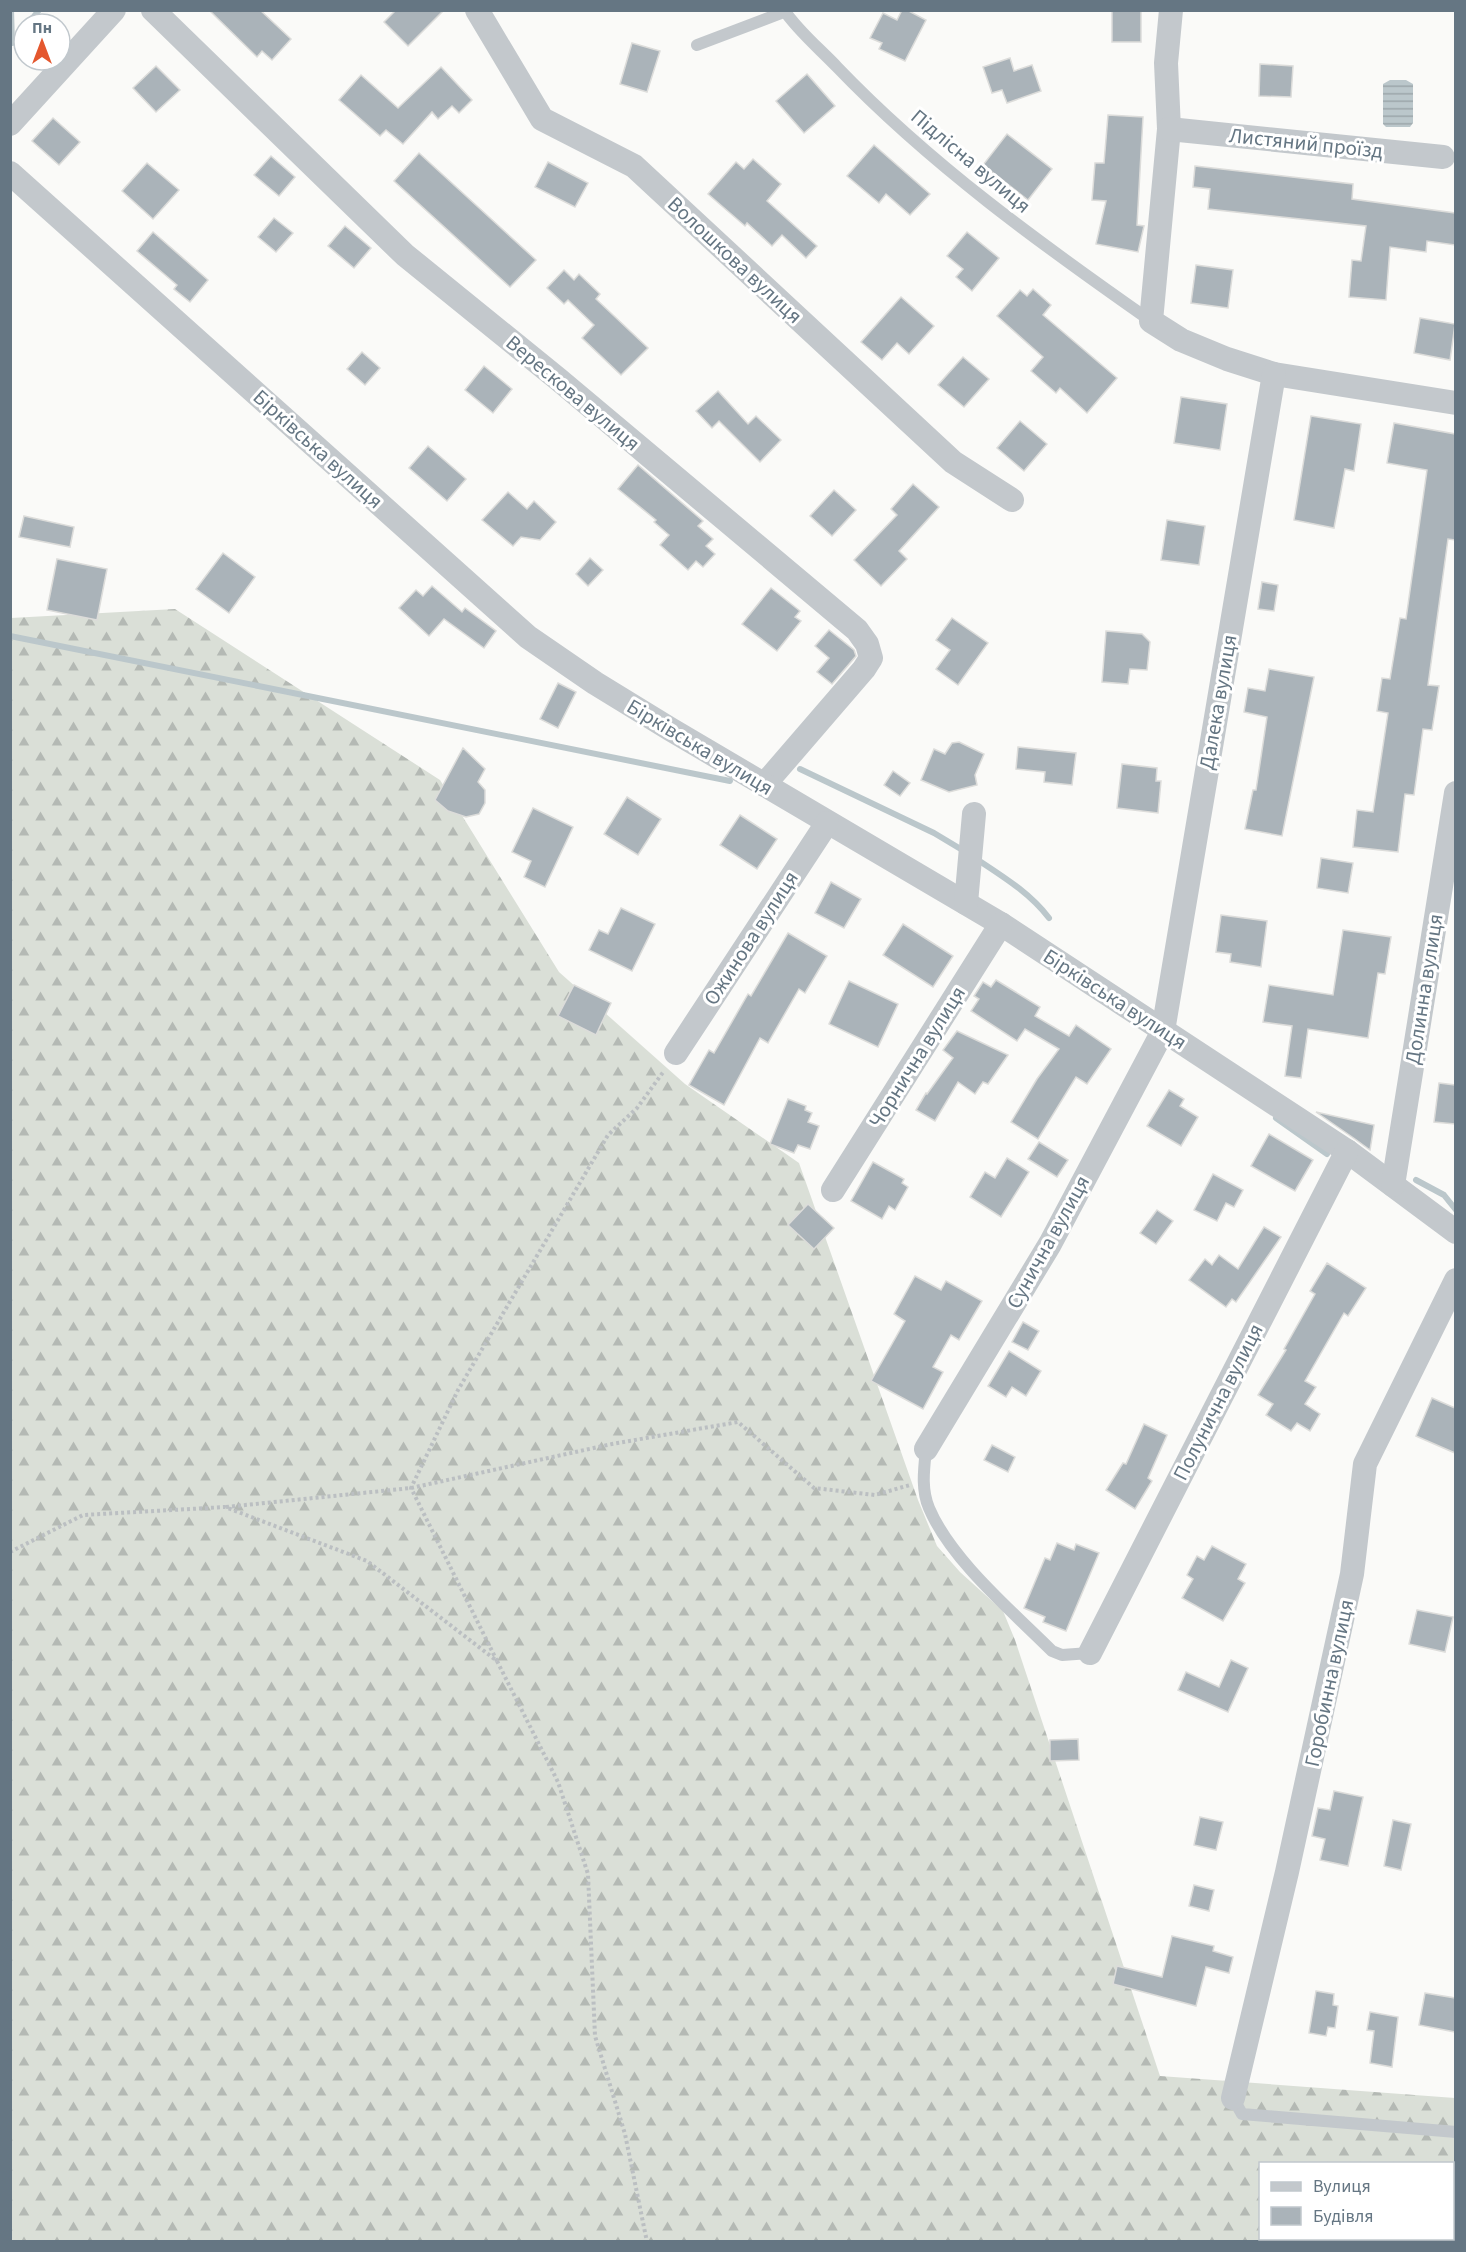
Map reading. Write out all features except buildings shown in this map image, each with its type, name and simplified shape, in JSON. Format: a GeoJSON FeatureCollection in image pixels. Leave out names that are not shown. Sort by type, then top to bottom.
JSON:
{"type":"FeatureCollection","features":[{"type":"Feature","properties":{"kind":"street"},"geometry":{"type":"LineString","coordinates":[[10,124],[114,10]]}},
{"type":"Feature","properties":{"kind":"street","name":"Верескова вулиця"},"geometry":{"type":"LineString","coordinates":[[153,10],[405,255],[558,379],[857,630],[867,644],[871,658],[764,785]]}},
{"type":"Feature","properties":{"kind":"street","name":"Волошкова вулиця"},"geometry":{"type":"LineString","coordinates":[[477,10],[542,119],[634,166],[953,462],[1011,500]]}},
{"type":"Feature","properties":{"kind":"street"},"geometry":{"type":"LineString","coordinates":[[1171,10],[1166,63],[1169,129],[1152,321],[1180,340],[1227,359],[1274,374],[1455,403]]}},
{"type":"Feature","properties":{"kind":"street","name":"Листяний проїзд"},"geometry":{"type":"LineString","coordinates":[[1169,129],[1443,157]]}},
{"type":"Feature","properties":{"kind":"street","name":"Бірківська вулиця"},"geometry":{"type":"LineString","coordinates":[[10,173],[528,637],[595,683],[827,823],[1001,924],[1347,1151],[1455,1232]]}},
{"type":"Feature","properties":{"kind":"street","name":"Далека вулиця"},"geometry":{"type":"LineString","coordinates":[[1163,1031],[1274,374]]}},
{"type":"Feature","properties":{"kind":"street","name":"Долинна вулиця"},"geometry":{"type":"LineString","coordinates":[[1393,1185],[1455,793]]}},
{"type":"Feature","properties":{"kind":"street"},"geometry":{"type":"LineString","coordinates":[[966,903],[974,814]]}},
{"type":"Feature","properties":{"kind":"street","name":"Ожинова вулиця"},"geometry":{"type":"LineString","coordinates":[[676,1053],[827,823]]}},
{"type":"Feature","properties":{"kind":"street","name":"Чорнична вулиця"},"geometry":{"type":"LineString","coordinates":[[833,1190],[1001,924]]}},
{"type":"Feature","properties":{"kind":"street","name":"Сунична вулиця"},"geometry":{"type":"LineString","coordinates":[[926,1449],[1050,1244],[1163,1031]]}},
{"type":"Feature","properties":{"kind":"street","name":"Полунична вулиця"},"geometry":{"type":"LineString","coordinates":[[1090,1653],[1347,1151]]}},
{"type":"Feature","properties":{"kind":"street","name":"Горобинна вулиця"},"geometry":{"type":"LineString","coordinates":[[1233,2098],[1287,1872],[1352,1574],[1365,1464],[1455,1280]]}},
{"type":"Feature","properties":{"kind":"lane"},"geometry":{"type":"LineString","coordinates":[[697,45],[784,11]]}},
{"type":"Feature","properties":{"kind":"lane","name":"Підлісна вулиця"},"geometry":{"type":"LineString","coordinates":[[784,11],[870,101],[913,140],[1043,245],[1152,321]]}},
{"type":"Feature","properties":{"kind":"lane"},"geometry":{"type":"LineString","coordinates":[[926,1449],[923,1482],[928,1508],[945,1536],[993,1593],[1052,1650],[1062,1655],[1090,1653]]}},
{"type":"Feature","properties":{"kind":"lane"},"geometry":{"type":"LineString","coordinates":[[1233,2098],[1242,2114],[1455,2132]]}},
{"type":"Feature","properties":{"kind":"path"},"geometry":{"type":"LineString","coordinates":[[411,1488],[458,1390],[608,1135],[637,1108],[676,1053]]}},
{"type":"Feature","properties":{"kind":"path"},"geometry":{"type":"LineString","coordinates":[[10,1552],[82,1515],[225,1507],[411,1488],[612,1444],[738,1422],[814,1488],[875,1495],[923,1482]]}},
{"type":"Feature","properties":{"kind":"path"},"geometry":{"type":"LineString","coordinates":[[411,1488],[558,1782],[588,1874],[595,2036],[625,2134],[647,2241]]}},
{"type":"Feature","properties":{"kind":"path"},"geometry":{"type":"LineString","coordinates":[[225,1507],[367,1561],[497,1662]]}},
{"type":"Feature","properties":{"kind":"green space"},"geometry":{"type":"Polygon","coordinates":[[[175,609],[440,780],[559,972],[685,1084],[799,1163],[918,1500],[937,1546],[960,1572],[1003,1611],[1015,1640],[1160,2076],[1455,2098],[1455,2241],[11,2242],[11,618],[175,609]]]}},
{"type":"Feature","properties":{"kind":"shaded area"},"geometry":{"type":"Polygon","coordinates":[[[1390,80],[1406,80],[1413,84],[1413,123],[1410,127],[1386,127],[1383,124],[1383,84],[1390,80]]]}},
{"type":"Feature","properties":{"kind":"waterway"},"geometry":{"type":"LineString","coordinates":[[11,10],[12,43]]}},
{"type":"Feature","properties":{"kind":"waterway"},"geometry":{"type":"LineString","coordinates":[[10,636],[730,781]]}},
{"type":"Feature","properties":{"kind":"waterway"},"geometry":{"type":"LineString","coordinates":[[800,769],[934,833],[964,851]]}},
{"type":"Feature","properties":{"kind":"waterway"},"geometry":{"type":"LineString","coordinates":[[975,858],[1024,892],[1049,918]]}},
{"type":"Feature","properties":{"kind":"waterway"},"geometry":{"type":"LineString","coordinates":[[1276,1118],[1327,1154]]}},
{"type":"Feature","properties":{"kind":"waterway"},"geometry":{"type":"LineString","coordinates":[[1416,1180],[1444,1195],[1456,1210]]}}]}
